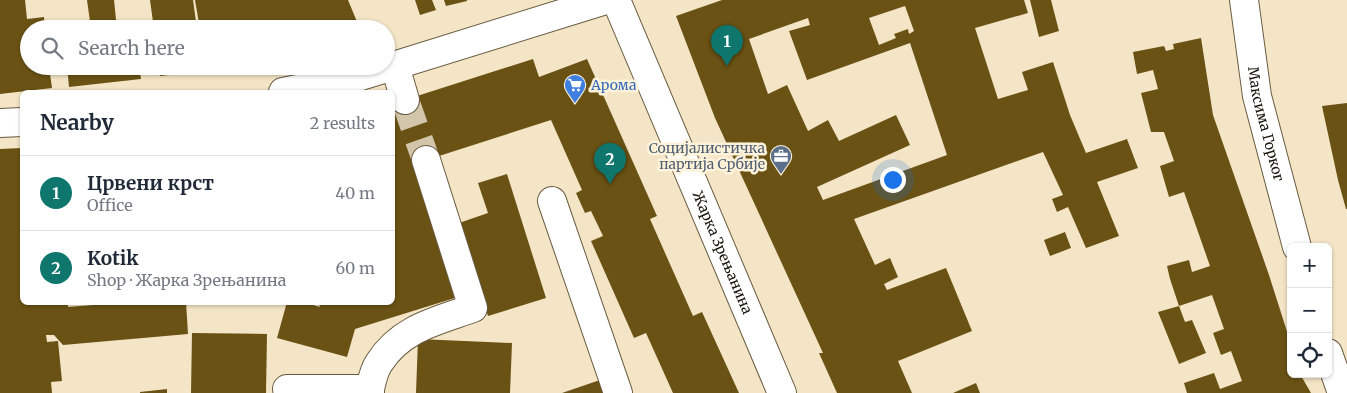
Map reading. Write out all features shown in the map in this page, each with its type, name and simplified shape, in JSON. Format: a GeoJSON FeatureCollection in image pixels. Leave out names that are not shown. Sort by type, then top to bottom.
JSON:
{"type":"FeatureCollection","features":[{"type":"Feature","properties":{"kind":"street"},"geometry":{"type":"LineString","coordinates":[[405,100],[395,66],[606,0]]}},
{"type":"Feature","properties":{"kind":"street","name":"Жарка Зрењанина"},"geometry":{"type":"LineString","coordinates":[[616,0],[782,393]]}},
{"type":"Feature","properties":{"kind":"street","name":"Максима Горког"},"geometry":{"type":"LineString","coordinates":[[1244,0],[1257,96],[1296,243]]}},
{"type":"Feature","properties":{"kind":"street"},"geometry":{"type":"LineString","coordinates":[[293,90],[364,75]]}},
{"type":"Feature","properties":{"kind":"street"},"geometry":{"type":"LineString","coordinates":[[0,123],[20,122]]}},
{"type":"Feature","properties":{"kind":"street"},"geometry":{"type":"LineString","coordinates":[[287,388],[370,391],[378,364],[391,348],[413,329],[473,308],[426,160]]}},
{"type":"Feature","properties":{"kind":"street"},"geometry":{"type":"LineString","coordinates":[[552,201],[618,393]]}},
{"type":"Feature","properties":{"kind":"street"},"geometry":{"type":"LineString","coordinates":[[1332,364],[1342,393]]}},
{"type":"Feature","properties":{"kind":"building"},"geometry":{"type":"Polygon","coordinates":[[[0,0],[25,0],[27,19],[44,17],[44,20],[20,20],[20,75],[50,75],[52,88],[20,90],[20,92],[0,94],[0,0]]]}},
{"type":"Feature","properties":{"kind":"building"},"geometry":{"type":"Polygon","coordinates":[[[87,0],[114,0],[116,20],[90,20],[87,0]]]}},
{"type":"Feature","properties":{"kind":"building"},"geometry":{"type":"Polygon","coordinates":[[[150,0],[193,0],[196,20],[153,20],[150,0]]]}},
{"type":"Feature","properties":{"kind":"building"},"geometry":{"type":"Polygon","coordinates":[[[195,0],[348,0],[356,20],[198,20],[195,0]]]}},
{"type":"Feature","properties":{"kind":"building"},"geometry":{"type":"Polygon","coordinates":[[[415,0],[432,0],[436,10],[420,15],[415,0]]]}},
{"type":"Feature","properties":{"kind":"building"},"geometry":{"type":"Polygon","coordinates":[[[444,0],[467,0],[467,1],[446,6],[444,0]]]}},
{"type":"Feature","properties":{"kind":"building"},"geometry":{"type":"Polygon","coordinates":[[[722,0],[1024,0],[1028,13],[975,28],[998,99],[1028,90],[1022,72],[1053,62],[1070,115],[1086,153],[1127,139],[1138,168],[1097,182],[1119,236],[1086,248],[1068,207],[1057,212],[1052,199],[1063,195],[1043,152],[854,219],[875,265],[890,258],[898,277],[884,284],[887,290],[946,268],[972,331],[898,361],[912,393],[837,393],[819,353],[823,353],[715,118],[676,16],[722,0]],[[905,6],[869,18],[879,45],[896,38],[894,34],[908,29],[909,34],[914,31],[905,6]],[[808,18],[749,39],[768,94],[787,85],[808,131],[828,120],[839,141],[896,115],[910,145],[817,187],[823,200],[947,155],[910,43],[807,80],[789,31],[810,25],[808,18]]]}},
{"type":"Feature","properties":{"kind":"building"},"geometry":{"type":"Polygon","coordinates":[[[1030,0],[1051,0],[1059,31],[1039,37],[1030,0]]]}},
{"type":"Feature","properties":{"kind":"building"},"geometry":{"type":"Polygon","coordinates":[[[1201,38],[1213,115],[1287,331],[1287,378],[1302,378],[1311,393],[1187,393],[1184,383],[1214,373],[1220,389],[1242,381],[1231,351],[1221,355],[1213,333],[1224,329],[1212,295],[1179,306],[1167,266],[1189,260],[1192,272],[1210,266],[1184,192],[1169,197],[1160,166],[1174,161],[1164,132],[1151,132],[1141,93],[1158,89],[1153,70],[1137,74],[1133,52],[1164,46],[1166,51],[1174,49],[1173,44],[1201,38]]]}},
{"type":"Feature","properties":{"kind":"building"},"geometry":{"type":"Polygon","coordinates":[[[533,59],[539,77],[587,59],[657,216],[650,219],[693,316],[702,312],[739,393],[673,393],[646,333],[634,338],[591,241],[603,236],[591,211],[585,213],[576,193],[582,190],[551,120],[414,164],[458,297],[355,329],[347,357],[277,338],[286,305],[313,305],[320,307],[319,305],[395,305],[395,103],[533,59]]]}},
{"type":"Feature","properties":{"kind":"building"},"geometry":{"type":"Polygon","coordinates":[[[68,75],[140,75],[141,79],[69,87],[68,75]]]}},
{"type":"Feature","properties":{"kind":"building"},"geometry":{"type":"Polygon","coordinates":[[[1347,103],[1347,209],[1346,209],[1322,106],[1347,103]]]}},
{"type":"Feature","properties":{"kind":"building"},"geometry":{"type":"Polygon","coordinates":[[[20,148],[20,305],[68,305],[68,307],[94,305],[186,305],[188,334],[63,345],[54,335],[46,335],[47,342],[58,341],[62,381],[51,382],[52,393],[0,393],[0,149],[20,148]]]}},
{"type":"Feature","properties":{"kind":"building"},"geometry":{"type":"Polygon","coordinates":[[[507,174],[546,298],[488,316],[459,223],[488,213],[478,183],[507,174]]]}},
{"type":"Feature","properties":{"kind":"building"},"geometry":{"type":"Polygon","coordinates":[[[1065,232],[1071,248],[1050,256],[1044,240],[1065,232]]]}},
{"type":"Feature","properties":{"kind":"building"},"geometry":{"type":"Polygon","coordinates":[[[1179,306],[1185,322],[1192,320],[1206,353],[1179,364],[1158,312],[1179,306]]]}},
{"type":"Feature","properties":{"kind":"building"},"geometry":{"type":"Polygon","coordinates":[[[192,333],[267,334],[266,393],[191,393],[192,333]]]}},
{"type":"Feature","properties":{"kind":"building"},"geometry":{"type":"Polygon","coordinates":[[[418,339],[512,343],[510,393],[416,393],[418,339]]]}},
{"type":"Feature","properties":{"kind":"building"},"geometry":{"type":"Polygon","coordinates":[[[600,380],[604,393],[562,393],[600,380]]]}},
{"type":"Feature","properties":{"kind":"building"},"geometry":{"type":"Polygon","coordinates":[[[976,383],[980,393],[953,393],[976,383]]]}},
{"type":"Feature","properties":{"kind":"building"},"geometry":{"type":"Polygon","coordinates":[[[167,389],[167,393],[140,393],[140,392],[167,389]]]}},
{"type":"Feature","properties":{"kind":"tunnel"},"geometry":{"type":"LineString","coordinates":[[405,100],[426,160]]}},
{"type":"Feature","properties":{"kind":"place","name":"Црвени крст"},"geometry":{"type":"Point","coordinates":[727,66]}},
{"type":"Feature","properties":{"kind":"place","name":"Арома"},"geometry":{"type":"Point","coordinates":[575,104]}},
{"type":"Feature","properties":{"kind":"place","name":"Социјалистичка партија Србије"},"geometry":{"type":"Point","coordinates":[781,175]}},
{"type":"Feature","properties":{"kind":"place","name":"Kotik"},"geometry":{"type":"Point","coordinates":[610,184]}}]}
